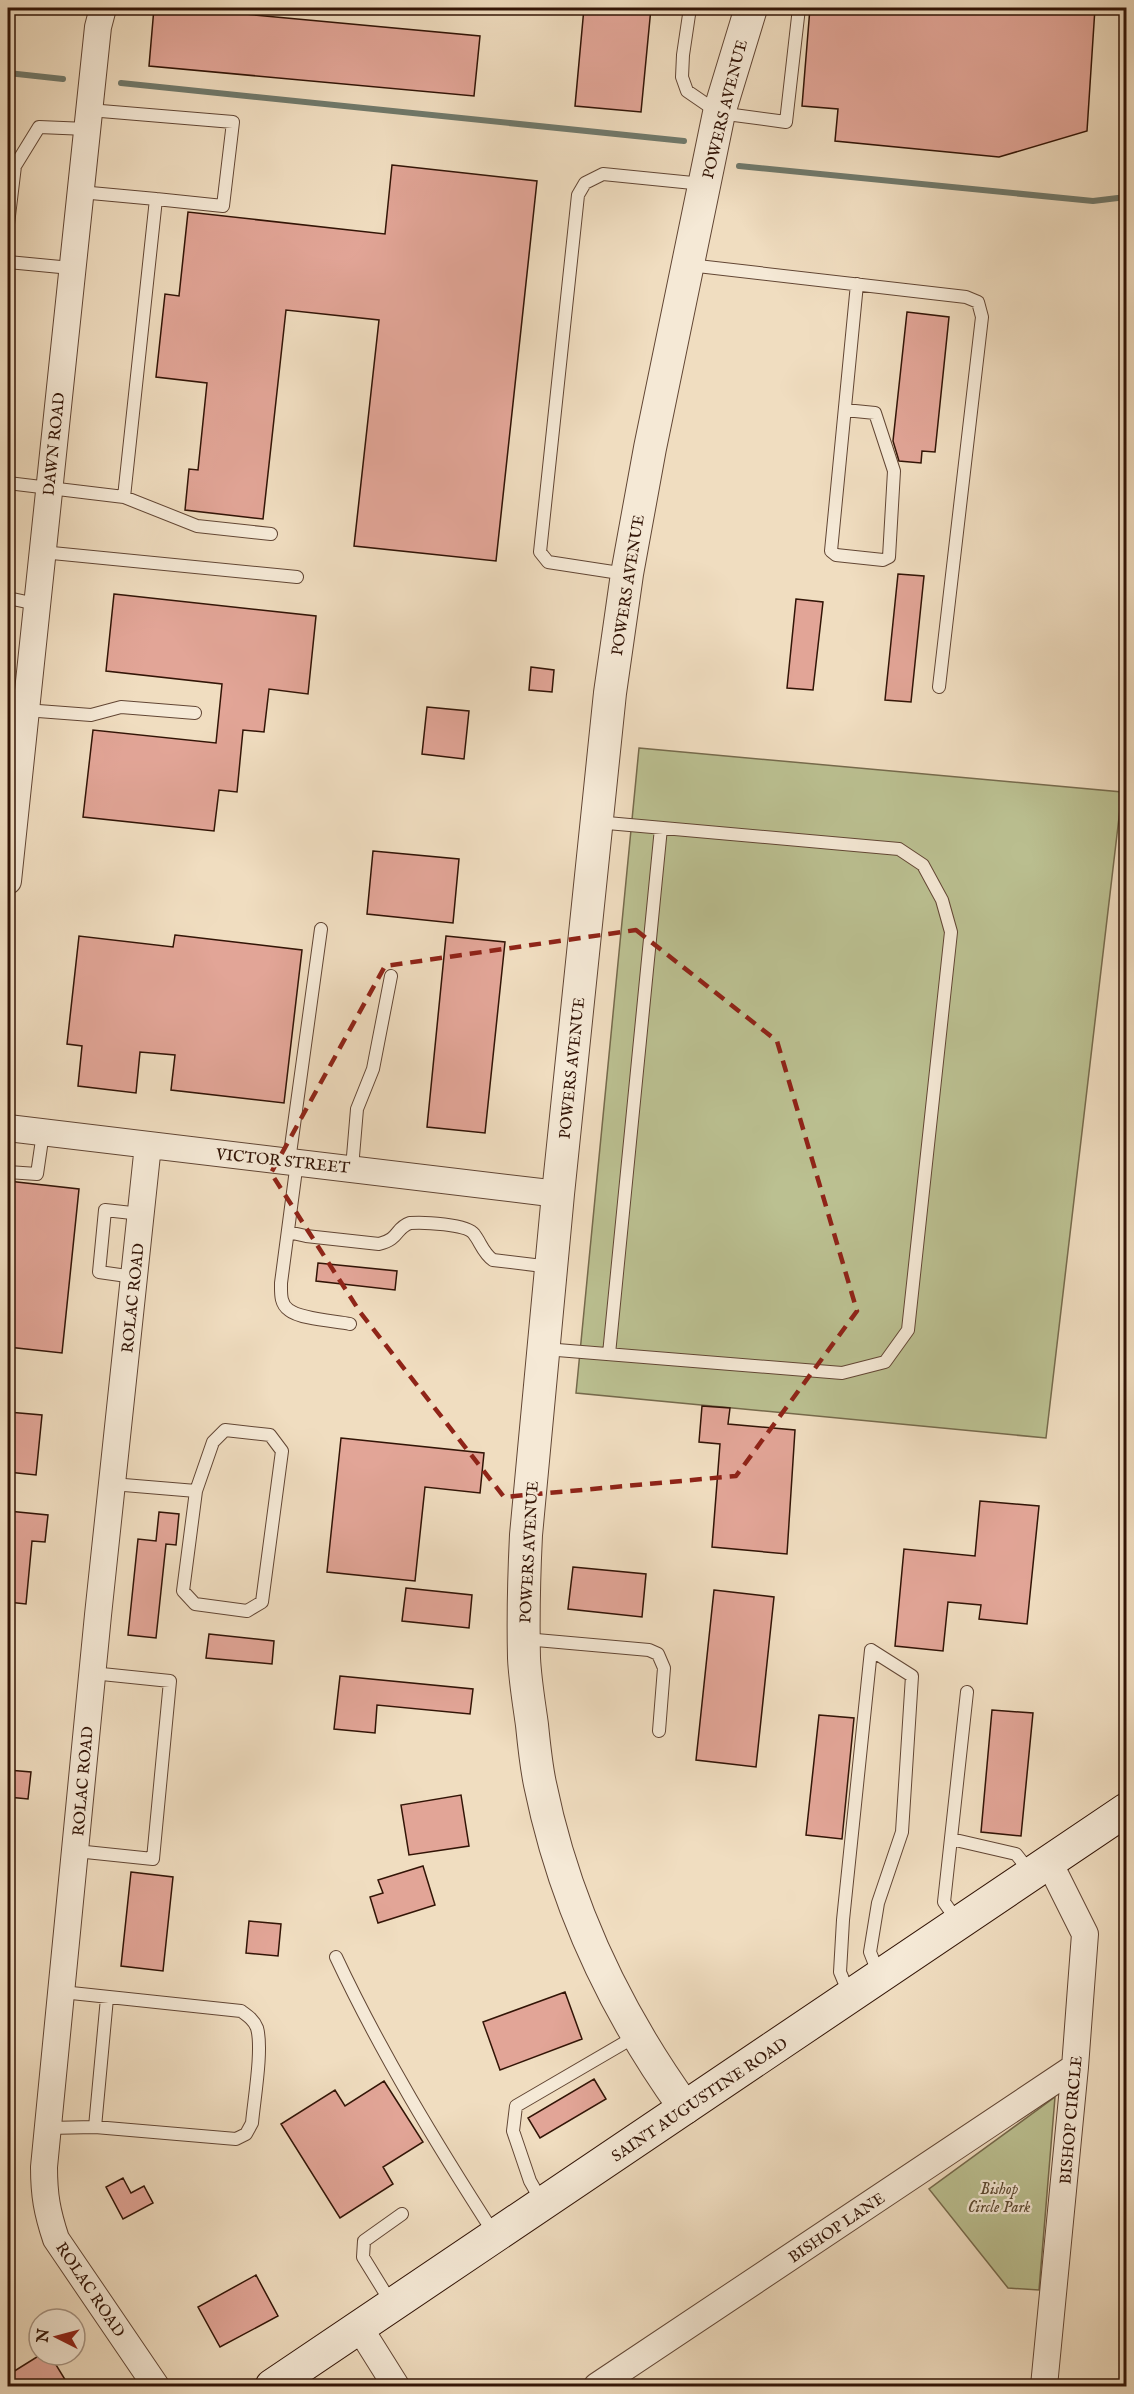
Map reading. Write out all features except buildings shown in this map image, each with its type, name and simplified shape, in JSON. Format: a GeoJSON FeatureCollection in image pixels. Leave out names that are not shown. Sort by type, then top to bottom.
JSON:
{"type":"FeatureCollection","features":[{"type":"Feature","properties":{"kind":"main road","name":"SAINT AUGUSTINE ROAD"},"geometry":{"type":"LineString","coordinates":[[272,2386],[1126,1810]]}},
{"type":"Feature","properties":{"kind":"street","name":"DAWN ROAD"},"geometry":{"type":"LineString","coordinates":[[8,881],[71,268],[98,27],[103,8]]}},
{"type":"Feature","properties":{"kind":"street","name":"POWERS AVENUE"},"geometry":{"type":"LineString","coordinates":[[685,2108],[636,2036],[604,1975],[566,1880],[549,1821],[539,1782],[527,1690],[524,1639],[526,1535],[596,822],[610,693],[627,574],[650,448],[720,113],[752,8]]}},
{"type":"Feature","properties":{"kind":"street","name":"VICTOR STREET"},"geometry":{"type":"LineString","coordinates":[[8,1128],[558,1194]]}},
{"type":"Feature","properties":{"kind":"street","name":"ROLAC ROAD"},"geometry":{"type":"LineString","coordinates":[[148,1145],[92,1673],[48,2128],[44,2196],[56,2239],[156,2386]]}},
{"type":"Feature","properties":{"kind":"street","name":"BISHOP CIRCLE"},"geometry":{"type":"LineString","coordinates":[[1041,1868],[1085,1934],[1075,2067],[1044,2386]]}},
{"type":"Feature","properties":{"kind":"street","name":"BISHOP LANE"},"geometry":{"type":"LineString","coordinates":[[597,2386],[1075,2067]]}},
{"type":"Feature","properties":{"kind":"street"},"geometry":{"type":"LineString","coordinates":[[359,2327],[396,2386]]}},
{"type":"Feature","properties":{"kind":"lane"},"geometry":{"type":"LineString","coordinates":[[690,8],[682,77],[687,91],[720,113],[786,122],[799,8]]}},
{"type":"Feature","properties":{"kind":"lane"},"geometry":{"type":"LineString","coordinates":[[8,224],[15,166],[39,127],[88,120],[233,122],[223,206],[80,192]]}},
{"type":"Feature","properties":{"kind":"lane"},"geometry":{"type":"LineString","coordinates":[[627,574],[548,562],[540,552],[578,195],[585,183],[603,174],[706,184]]}},
{"type":"Feature","properties":{"kind":"lane"},"geometry":{"type":"LineString","coordinates":[[124,497],[156,200]]}},
{"type":"Feature","properties":{"kind":"lane"},"geometry":{"type":"LineString","coordinates":[[8,262],[71,268]]}},
{"type":"Feature","properties":{"kind":"lane"},"geometry":{"type":"LineString","coordinates":[[689,265],[966,297],[978,302],[982,317],[939,687]]}},
{"type":"Feature","properties":{"kind":"lane"},"geometry":{"type":"LineString","coordinates":[[845,410],[875,413],[894,471],[889,557],[883,560],[836,555],[831,551],[857,284]]}},
{"type":"Feature","properties":{"kind":"lane"},"geometry":{"type":"LineString","coordinates":[[8,483],[124,497],[197,526],[271,534]]}},
{"type":"Feature","properties":{"kind":"lane"},"geometry":{"type":"LineString","coordinates":[[42,552],[297,577]]}},
{"type":"Feature","properties":{"kind":"lane"},"geometry":{"type":"LineString","coordinates":[[8,598],[36,604]]}},
{"type":"Feature","properties":{"kind":"lane"},"geometry":{"type":"LineString","coordinates":[[25,710],[91,715],[121,707],[195,713]]}},
{"type":"Feature","properties":{"kind":"lane"},"geometry":{"type":"LineString","coordinates":[[543,1348],[842,1373],[885,1362],[909,1330],[951,932],[942,900],[923,865],[899,849],[596,822]]}},
{"type":"Feature","properties":{"kind":"lane"},"geometry":{"type":"LineString","coordinates":[[609,1354],[661,828]]}},
{"type":"Feature","properties":{"kind":"lane"},"geometry":{"type":"LineString","coordinates":[[321,929],[293,1161],[281,1298],[289,1311],[350,1324]]}},
{"type":"Feature","properties":{"kind":"lane"},"geometry":{"type":"LineString","coordinates":[[352,1168],[357,1109],[373,1069],[391,976]]}},
{"type":"Feature","properties":{"kind":"lane"},"geometry":{"type":"LineString","coordinates":[[8,1172],[37,1174],[43,1133]]}},
{"type":"Feature","properties":{"kind":"lane"},"geometry":{"type":"LineString","coordinates":[[134,1277],[99,1272],[105,1210],[141,1214]]}},
{"type":"Feature","properties":{"kind":"lane"},"geometry":{"type":"LineString","coordinates":[[288,1232],[380,1244],[391,1241],[405,1225],[410,1223],[465,1227],[473,1231],[486,1255],[493,1260],[551,1267]]}},
{"type":"Feature","properties":{"kind":"lane"},"geometry":{"type":"LineString","coordinates":[[225,1430],[270,1435],[282,1451],[262,1602],[247,1611],[195,1604],[183,1591],[196,1491],[213,1442],[225,1430]]}},
{"type":"Feature","properties":{"kind":"lane"},"geometry":{"type":"LineString","coordinates":[[112,1484],[196,1491]]}},
{"type":"Feature","properties":{"kind":"lane"},"geometry":{"type":"LineString","coordinates":[[524,1639],[649,1650],[658,1654],[664,1668],[659,1731]]}},
{"type":"Feature","properties":{"kind":"lane"},"geometry":{"type":"LineString","coordinates":[[850,1997],[840,1972],[843,1920],[871,1650],[912,1676],[902,1832],[878,1903],[870,1952],[880,1976]]}},
{"type":"Feature","properties":{"kind":"lane"},"geometry":{"type":"LineString","coordinates":[[76,1851],[153,1858],[170,1681],[92,1673]]}},
{"type":"Feature","properties":{"kind":"lane"},"geometry":{"type":"LineString","coordinates":[[958,1923],[944,1902],[967,1692]]}},
{"type":"Feature","properties":{"kind":"lane"},"geometry":{"type":"LineString","coordinates":[[951,1839],[1016,1854],[1041,1868]]}},
{"type":"Feature","properties":{"kind":"lane"},"geometry":{"type":"LineString","coordinates":[[336,1957],[369,2026],[495,2236]]}},
{"type":"Feature","properties":{"kind":"lane"},"geometry":{"type":"LineString","coordinates":[[48,2128],[95,2127],[236,2139],[246,2134],[252,2123],[258,2045],[257,2030],[253,2020],[241,2011],[62,1992]]}},
{"type":"Feature","properties":{"kind":"lane"},"geometry":{"type":"LineString","coordinates":[[95,2127],[107,1998]]}},
{"type":"Feature","properties":{"kind":"lane"},"geometry":{"type":"LineString","coordinates":[[543,2204],[530,2181],[513,2131],[516,2106],[636,2036]]}},
{"type":"Feature","properties":{"kind":"lane"},"geometry":{"type":"LineString","coordinates":[[393,2305],[363,2256],[364,2241],[402,2214]]}},
{"type":"Feature","properties":{"kind":"highlighted area"},"geometry":{"type":"Polygon","coordinates":[[[636,930],[777,1041],[857,1311],[736,1476],[504,1497],[360,1312],[271,1173],[385,966],[636,930]]]}},
{"type":"Feature","properties":{"kind":"green space"},"geometry":{"type":"Polygon","coordinates":[[[639,748],[1122,792],[1046,1438],[576,1393],[639,748]]]}},
{"type":"Feature","properties":{"kind":"green space","name":"Bishop Circle Park"},"geometry":{"type":"Polygon","coordinates":[[[1055,2097],[1039,2290],[1008,2288],[929,2189],[1055,2097]]]}},
{"type":"Feature","properties":{"kind":"waterway"},"geometry":{"type":"LineString","coordinates":[[8,73],[63,79]]}},
{"type":"Feature","properties":{"kind":"waterway"},"geometry":{"type":"LineString","coordinates":[[121,83],[684,141]]}},
{"type":"Feature","properties":{"kind":"waterway"},"geometry":{"type":"LineString","coordinates":[[739,166],[1093,201],[1126,197]]}}]}
